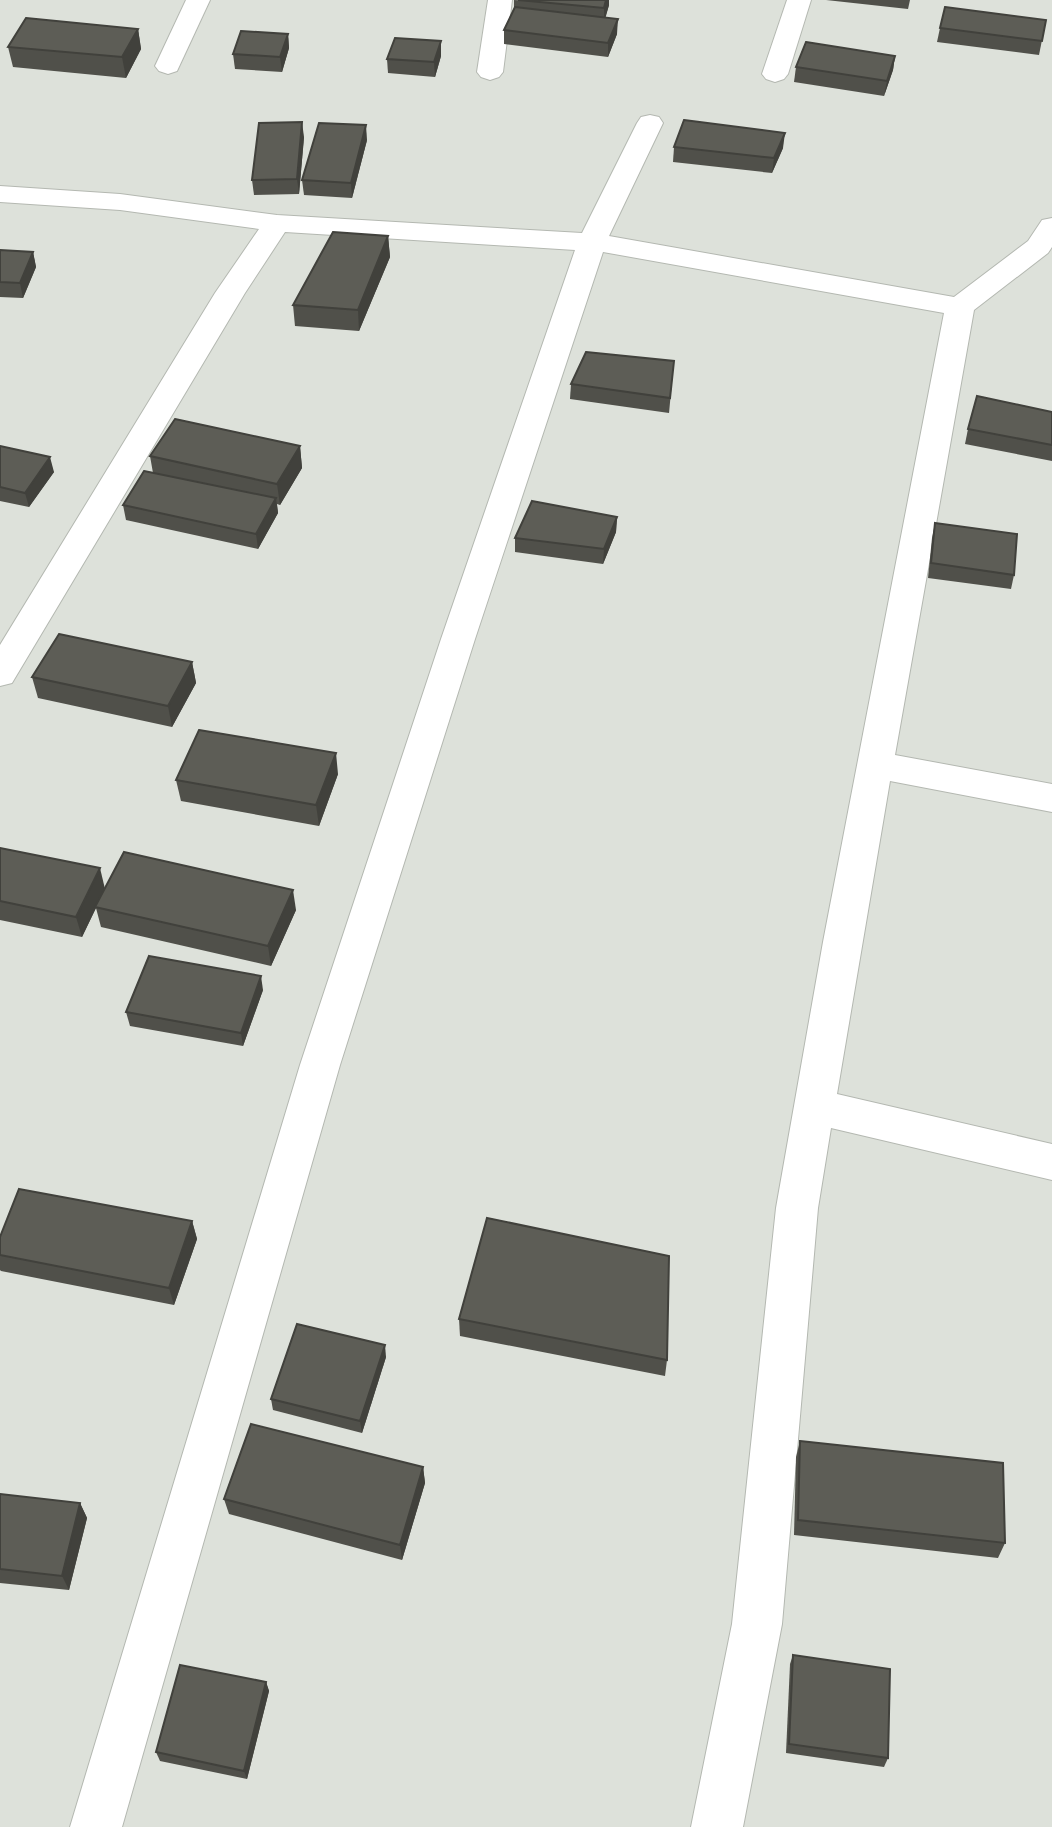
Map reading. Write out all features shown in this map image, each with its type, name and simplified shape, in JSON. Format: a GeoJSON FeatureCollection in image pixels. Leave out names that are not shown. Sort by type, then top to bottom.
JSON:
{"type":"FeatureCollection","features":[{"type":"Feature","properties":{"kind":"street"},"geometry":{"type":"LineString","coordinates":[[168,66],[198,0]]}},
{"type":"Feature","properties":{"kind":"street"},"geometry":{"type":"LineString","coordinates":[[491,72],[500,0]]}},
{"type":"Feature","properties":{"kind":"street"},"geometry":{"type":"LineString","coordinates":[[775,74],[799,0]]}},
{"type":"Feature","properties":{"kind":"street"},"geometry":{"type":"LineString","coordinates":[[96,1827],[320,1065],[519,455],[592,242],[650,123]]}},
{"type":"Feature","properties":{"kind":"street"},"geometry":{"type":"LineString","coordinates":[[0,194],[120,202],[277,223],[592,242],[960,307]]}},
{"type":"Feature","properties":{"kind":"street"},"geometry":{"type":"LineString","coordinates":[[0,674],[230,293],[277,223]]}},
{"type":"Feature","properties":{"kind":"street"},"geometry":{"type":"LineString","coordinates":[[717,1827],[757,1624],[797,1208],[960,307],[1038,247],[1052,226]]}},
{"type":"Feature","properties":{"kind":"street"},"geometry":{"type":"LineString","coordinates":[[876,765],[1052,797]]}},
{"type":"Feature","properties":{"kind":"street"},"geometry":{"type":"LineString","coordinates":[[814,1106],[1052,1162]]}},
{"type":"Feature","properties":{"kind":"building"},"geometry":{"type":"Polygon","coordinates":[[[518,0],[606,0],[604,8],[518,0]]]}},
{"type":"Feature","properties":{"kind":"building"},"geometry":{"type":"Polygon","coordinates":[[[515,7],[618,19],[608,43],[504,30],[515,7]]]}},
{"type":"Feature","properties":{"kind":"building"},"geometry":{"type":"Polygon","coordinates":[[[945,7],[1046,20],[1042,41],[940,28],[945,7]]]}},
{"type":"Feature","properties":{"kind":"building"},"geometry":{"type":"Polygon","coordinates":[[[26,18],[138,29],[122,57],[8,47],[26,18]]]}},
{"type":"Feature","properties":{"kind":"building"},"geometry":{"type":"Polygon","coordinates":[[[241,31],[288,34],[280,57],[233,54],[241,31]]]}},
{"type":"Feature","properties":{"kind":"building"},"geometry":{"type":"Polygon","coordinates":[[[395,38],[441,41],[434,62],[387,59],[395,38]]]}},
{"type":"Feature","properties":{"kind":"building"},"geometry":{"type":"Polygon","coordinates":[[[806,42],[895,56],[887,81],[796,67],[806,42]]]}},
{"type":"Feature","properties":{"kind":"building"},"geometry":{"type":"Polygon","coordinates":[[[684,120],[785,133],[774,158],[674,147],[684,120]]]}},
{"type":"Feature","properties":{"kind":"building"},"geometry":{"type":"Polygon","coordinates":[[[302,122],[297,179],[252,180],[259,123],[302,122]]]}},
{"type":"Feature","properties":{"kind":"building"},"geometry":{"type":"Polygon","coordinates":[[[319,123],[366,125],[351,183],[302,180],[319,123]]]}},
{"type":"Feature","properties":{"kind":"building"},"geometry":{"type":"Polygon","coordinates":[[[333,232],[388,236],[358,310],[293,305],[333,232]]]}},
{"type":"Feature","properties":{"kind":"building"},"geometry":{"type":"Polygon","coordinates":[[[0,250],[33,252],[20,283],[0,282],[0,250]]]}},
{"type":"Feature","properties":{"kind":"building"},"geometry":{"type":"Polygon","coordinates":[[[586,352],[674,361],[670,398],[571,384],[586,352]]]}},
{"type":"Feature","properties":{"kind":"building"},"geometry":{"type":"Polygon","coordinates":[[[977,396],[1052,412],[1052,445],[968,429],[977,396]]]}},
{"type":"Feature","properties":{"kind":"building"},"geometry":{"type":"Polygon","coordinates":[[[175,419],[300,446],[277,484],[150,456],[175,419]]]}},
{"type":"Feature","properties":{"kind":"building"},"geometry":{"type":"Polygon","coordinates":[[[0,446],[50,457],[25,493],[0,487],[0,446]]]}},
{"type":"Feature","properties":{"kind":"building"},"geometry":{"type":"Polygon","coordinates":[[[144,471],[276,498],[256,534],[123,505],[144,471]]]}},
{"type":"Feature","properties":{"kind":"building"},"geometry":{"type":"Polygon","coordinates":[[[532,501],[617,517],[604,549],[515,538],[532,501]]]}},
{"type":"Feature","properties":{"kind":"building"},"geometry":{"type":"Polygon","coordinates":[[[935,523],[1017,534],[1014,575],[931,563],[935,523]]]}},
{"type":"Feature","properties":{"kind":"building"},"geometry":{"type":"Polygon","coordinates":[[[59,634],[192,662],[168,706],[32,677],[59,634]]]}},
{"type":"Feature","properties":{"kind":"building"},"geometry":{"type":"Polygon","coordinates":[[[199,730],[336,753],[316,805],[176,780],[199,730]]]}},
{"type":"Feature","properties":{"kind":"building"},"geometry":{"type":"Polygon","coordinates":[[[0,848],[100,868],[76,917],[0,901],[0,848]]]}},
{"type":"Feature","properties":{"kind":"building"},"geometry":{"type":"Polygon","coordinates":[[[124,852],[293,890],[268,946],[95,907],[124,852]]]}},
{"type":"Feature","properties":{"kind":"building"},"geometry":{"type":"Polygon","coordinates":[[[149,956],[261,976],[241,1033],[126,1012],[149,956]]]}},
{"type":"Feature","properties":{"kind":"building"},"geometry":{"type":"Polygon","coordinates":[[[19,1189],[192,1221],[169,1288],[0,1255],[0,1237],[19,1189]]]}},
{"type":"Feature","properties":{"kind":"building"},"geometry":{"type":"Polygon","coordinates":[[[487,1218],[669,1256],[667,1360],[459,1319],[487,1218]]]}},
{"type":"Feature","properties":{"kind":"building"},"geometry":{"type":"Polygon","coordinates":[[[297,1324],[385,1345],[360,1421],[271,1399],[297,1324]]]}},
{"type":"Feature","properties":{"kind":"building"},"geometry":{"type":"Polygon","coordinates":[[[251,1424],[423,1467],[400,1545],[224,1499],[251,1424]]]}},
{"type":"Feature","properties":{"kind":"building"},"geometry":{"type":"Polygon","coordinates":[[[800,1441],[1003,1463],[1005,1543],[798,1520],[800,1441]]]}},
{"type":"Feature","properties":{"kind":"building"},"geometry":{"type":"Polygon","coordinates":[[[0,1494],[80,1503],[62,1576],[0,1569],[0,1494]]]}},
{"type":"Feature","properties":{"kind":"building"},"geometry":{"type":"Polygon","coordinates":[[[793,1655],[890,1669],[888,1758],[789,1744],[793,1655]]]}},
{"type":"Feature","properties":{"kind":"building"},"geometry":{"type":"Polygon","coordinates":[[[180,1665],[266,1682],[244,1771],[156,1752],[180,1665]]]}}]}
